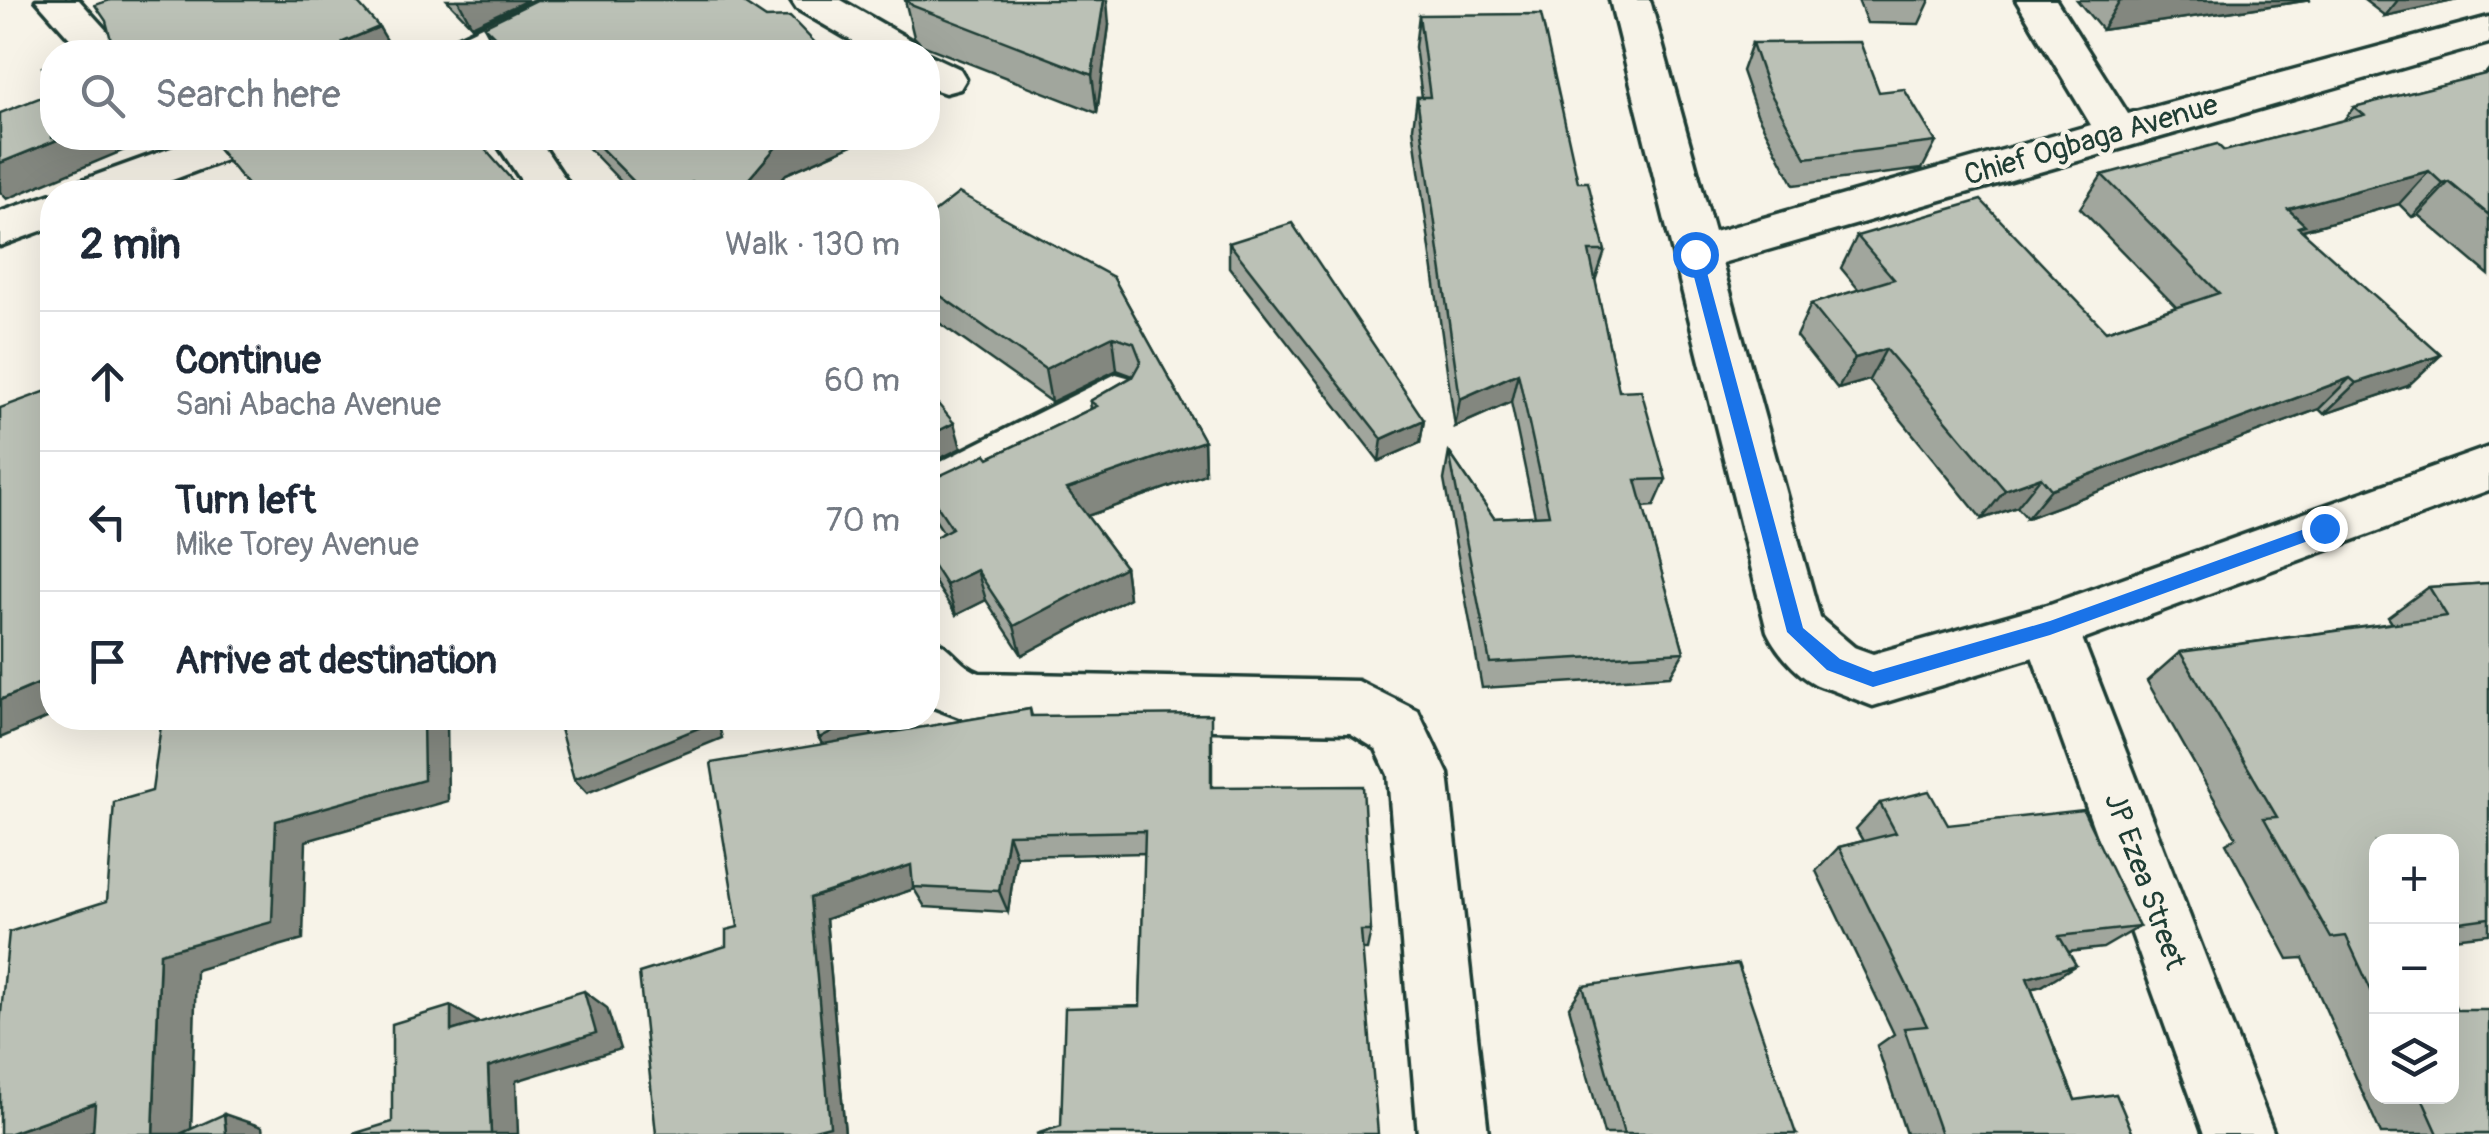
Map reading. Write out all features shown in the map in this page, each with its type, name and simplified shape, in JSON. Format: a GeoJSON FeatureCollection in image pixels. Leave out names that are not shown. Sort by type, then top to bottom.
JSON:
{"type":"FeatureCollection","features":[{"type":"Feature","properties":{"kind":"street"},"geometry":{"type":"LineString","coordinates":[[56,0],[94,40]]}},
{"type":"Feature","properties":{"kind":"street"},"geometry":{"type":"LineString","coordinates":[[486,40],[570,0]]}},
{"type":"Feature","properties":{"kind":"street"},"geometry":{"type":"LineString","coordinates":[[811,0],[880,40]]}},
{"type":"Feature","properties":{"kind":"street"},"geometry":{"type":"LineString","coordinates":[[1630,0],[1795,632],[1834,664],[1873,680],[2050,628],[2489,468]]}},
{"type":"Feature","properties":{"kind":"street"},"geometry":{"type":"LineString","coordinates":[[2036,0],[2116,132]]}},
{"type":"Feature","properties":{"kind":"street","name":"Chief Ogbaga Avenue"},"geometry":{"type":"LineString","coordinates":[[1695,254],[2116,132],[2489,30]]}},
{"type":"Feature","properties":{"kind":"street"},"geometry":{"type":"LineString","coordinates":[[523,150],[544,180]]}},
{"type":"Feature","properties":{"kind":"street"},"geometry":{"type":"LineString","coordinates":[[113,180],[151,153]]}},
{"type":"Feature","properties":{"kind":"street"},"geometry":{"type":"LineString","coordinates":[[0,230],[40,215]]}},
{"type":"Feature","properties":{"kind":"street"},"geometry":{"type":"LineString","coordinates":[[940,486],[1116,394]]}},
{"type":"Feature","properties":{"kind":"street","name":"JP Ezea Street"},"geometry":{"type":"LineString","coordinates":[[2050,628],[2239,1134]]}},
{"type":"Feature","properties":{"kind":"street"},"geometry":{"type":"LineString","coordinates":[[940,679],[945,686],[980,699],[1358,707],[1398,730],[1418,774],[1453,1134]]}},
{"type":"Feature","properties":{"kind":"building"},"geometry":{"type":"Polygon","coordinates":[[[110,0],[355,0],[379,27],[348,40],[111,40],[106,21],[95,5],[110,0]]]}},
{"type":"Feature","properties":{"kind":"building"},"geometry":{"type":"Polygon","coordinates":[[[537,0],[739,0],[766,18],[790,17],[812,40],[498,40],[484,26],[537,0]]]}},
{"type":"Feature","properties":{"kind":"building"},"geometry":{"type":"Polygon","coordinates":[[[906,0],[1104,0],[1092,75],[913,6],[906,0]]]}},
{"type":"Feature","properties":{"kind":"building"},"geometry":{"type":"Polygon","coordinates":[[[1541,14],[1578,182],[1588,182],[1605,251],[1589,251],[1619,391],[1641,390],[1666,479],[1636,480],[1684,652],[1490,663],[1449,452],[1494,518],[1549,515],[1518,373],[1460,399],[1417,97],[1430,97],[1419,15],[1541,14]]]}},
{"type":"Feature","properties":{"kind":"building"},"geometry":{"type":"Polygon","coordinates":[[[1860,42],[1879,92],[1904,89],[1936,142],[1806,158],[1767,87],[1752,43],[1860,42]]]}},
{"type":"Feature","properties":{"kind":"building"},"geometry":{"type":"Polygon","coordinates":[[[2489,73],[2489,215],[2429,171],[2288,209],[2305,225],[2298,227],[2441,355],[2356,383],[2350,378],[2051,489],[2041,477],[2005,490],[1886,349],[1855,358],[1811,304],[1894,279],[1857,236],[1981,200],[2106,331],[2219,293],[2102,175],[2217,144],[2224,151],[2364,115],[2354,107],[2489,73]]]}},
{"type":"Feature","properties":{"kind":"building"},"geometry":{"type":"Polygon","coordinates":[[[40,98],[40,147],[0,163],[0,113],[40,98]]]}},
{"type":"Feature","properties":{"kind":"building"},"geometry":{"type":"Polygon","coordinates":[[[219,150],[486,150],[512,180],[243,180],[219,150]]]}},
{"type":"Feature","properties":{"kind":"building"},"geometry":{"type":"Polygon","coordinates":[[[603,150],[773,150],[748,180],[632,180],[603,150]]]}},
{"type":"Feature","properties":{"kind":"building"},"geometry":{"type":"Polygon","coordinates":[[[959,193],[1113,277],[1204,441],[1067,489],[1125,567],[1014,626],[977,570],[946,585],[940,576],[940,534],[952,528],[940,510],[940,475],[986,454],[989,458],[1097,406],[1090,401],[1132,377],[1141,361],[1134,343],[1113,336],[1045,369],[940,295],[940,208],[959,193]]]}},
{"type":"Feature","properties":{"kind":"building"},"geometry":{"type":"Polygon","coordinates":[[[1292,223],[1424,420],[1382,439],[1229,243],[1292,223]]]}},
{"type":"Feature","properties":{"kind":"building"},"geometry":{"type":"Polygon","coordinates":[[[40,393],[40,683],[0,700],[0,408],[40,393]]]}},
{"type":"Feature","properties":{"kind":"building"},"geometry":{"type":"Polygon","coordinates":[[[940,406],[954,423],[940,430],[940,406]]]}},
{"type":"Feature","properties":{"kind":"building"},"geometry":{"type":"Polygon","coordinates":[[[2489,583],[2489,918],[2459,922],[2459,834],[2369,834],[2369,986],[2346,936],[2331,938],[2264,818],[2277,817],[2180,652],[2447,616],[2429,587],[2489,583]]]}},
{"type":"Feature","properties":{"kind":"building"},"geometry":{"type":"Polygon","coordinates":[[[1030,709],[1031,716],[1211,714],[1211,787],[1363,786],[1371,931],[1361,931],[1378,1134],[1036,1134],[1061,1126],[1065,1008],[1140,1006],[1145,831],[1008,834],[999,891],[913,887],[911,865],[810,898],[830,1126],[799,1134],[656,1134],[639,973],[726,946],[726,930],[738,927],[711,763],[906,730],[940,730],[940,724],[1030,709]]]}},
{"type":"Feature","properties":{"kind":"building"},"geometry":{"type":"Polygon","coordinates":[[[160,730],[423,730],[424,780],[276,821],[272,922],[160,953],[153,1134],[93,1134],[95,1103],[0,1134],[0,1023],[9,932],[107,901],[114,802],[152,791],[160,730]]]}},
{"type":"Feature","properties":{"kind":"building"},"geometry":{"type":"Polygon","coordinates":[[[560,730],[694,730],[574,779],[560,730]]]}},
{"type":"Feature","properties":{"kind":"building"},"geometry":{"type":"Polygon","coordinates":[[[817,730],[834,730],[819,738],[817,730]]]}},
{"type":"Feature","properties":{"kind":"building"},"geometry":{"type":"Polygon","coordinates":[[[1929,791],[1948,825],[2083,810],[2139,927],[2059,936],[2076,965],[2027,978],[2075,1100],[2116,1094],[2133,1134],[1941,1134],[1904,1028],[1927,1026],[1839,847],[1896,833],[1880,803],[1929,791]]]}},
{"type":"Feature","properties":{"kind":"building"},"geometry":{"type":"Polygon","coordinates":[[[1738,964],[1796,1134],[1624,1134],[1583,986],[1738,964]]]}},
{"type":"Feature","properties":{"kind":"building"},"geometry":{"type":"Polygon","coordinates":[[[584,991],[596,1033],[488,1067],[491,1134],[353,1134],[392,1122],[392,1024],[451,1006],[451,1031],[584,991]]]}},
{"type":"Feature","properties":{"kind":"building"},"geometry":{"type":"Polygon","coordinates":[[[2459,1010],[2489,1010],[2489,1134],[2438,1134],[2425,1104],[2459,1104],[2459,1010]]]}},
{"type":"Feature","properties":{"kind":"building"},"geometry":{"type":"Polygon","coordinates":[[[224,1114],[226,1134],[180,1134],[224,1114]]]}},
{"type":"Feature","properties":{"kind":"route"},"geometry":{"type":"LineString","coordinates":[[1695,254],[1795,632],[1834,664],[1873,680],[2050,628],[2324,528]]}}]}
